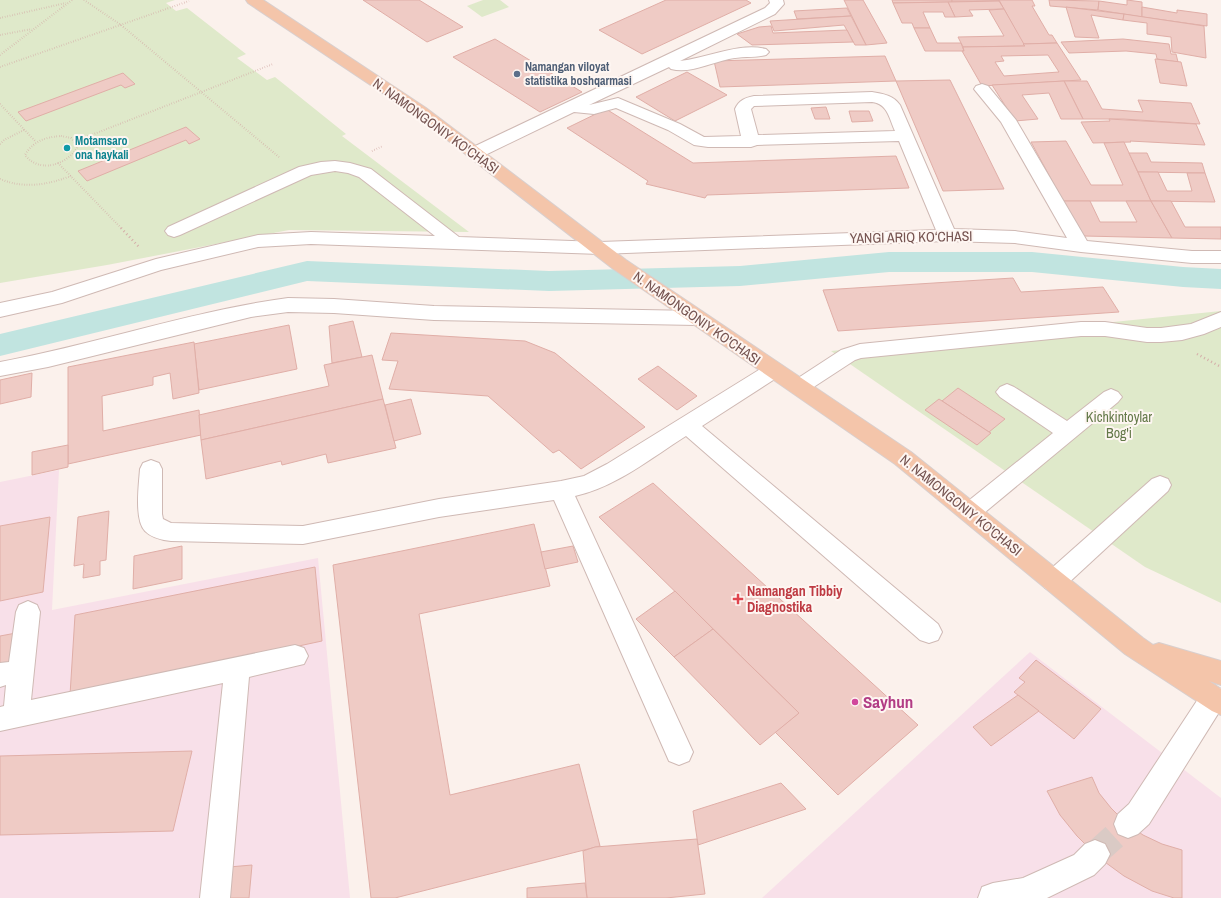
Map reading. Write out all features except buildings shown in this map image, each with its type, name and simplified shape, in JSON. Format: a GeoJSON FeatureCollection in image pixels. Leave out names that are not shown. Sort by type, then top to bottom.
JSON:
{"type":"FeatureCollection","features":[{"type":"Feature","properties":{"kind":"main road","name":"N. NAMONGONIY KO'CHASI"},"geometry":{"type":"LineString","coordinates":[[253,0],[420,111],[619,264],[903,458],[1134,646],[1217,701]]}},
{"type":"Feature","properties":{"kind":"main road"},"geometry":{"type":"LineString","coordinates":[[1134,646],[1221,673]]}},
{"type":"Feature","properties":{"kind":"street"},"geometry":{"type":"LineString","coordinates":[[475,153],[770,11],[777,4],[776,0]]}},
{"type":"Feature","properties":{"kind":"street"},"geometry":{"type":"LineString","coordinates":[[662,64],[685,66],[729,54],[761,52]]}},
{"type":"Feature","properties":{"kind":"street"},"geometry":{"type":"LineString","coordinates":[[982,89],[1008,120],[1081,246]]}},
{"type":"Feature","properties":{"kind":"street"},"geometry":{"type":"LineString","coordinates":[[751,142],[743,109],[744,105],[748,102],[872,97],[882,98],[889,101],[947,235]]}},
{"type":"Feature","properties":{"kind":"street"},"geometry":{"type":"LineString","coordinates":[[572,107],[589,110],[612,103],[618,103],[674,127],[700,141],[718,143],[905,136]]}},
{"type":"Feature","properties":{"kind":"street"},"geometry":{"type":"LineString","coordinates":[[174,231],[299,174],[322,166],[338,165],[352,167],[365,173],[455,243]]}},
{"type":"Feature","properties":{"kind":"street","name":"YANGI ARIQ KO‘CHASI"},"geometry":{"type":"LineString","coordinates":[[0,310],[55,298],[156,265],[258,241],[312,238],[600,248],[947,235],[1015,237],[1081,246],[1192,257],[1221,257]]}},
{"type":"Feature","properties":{"kind":"street"},"geometry":{"type":"LineString","coordinates":[[0,369],[48,360],[154,332],[251,310],[288,305],[334,306],[434,313],[696,318]]}},
{"type":"Feature","properties":{"kind":"street"},"geometry":{"type":"LineString","coordinates":[[799,387],[848,355],[860,351],[1081,329],[1106,329],[1147,335],[1182,333],[1197,329],[1221,319]]}},
{"type":"Feature","properties":{"kind":"street"},"geometry":{"type":"LineString","coordinates":[[151,468],[150,514],[152,524],[160,530],[171,532],[303,535],[439,508],[561,490],[589,484],[608,474],[774,370]]}},
{"type":"Feature","properties":{"kind":"street"},"geometry":{"type":"LineString","coordinates":[[1007,392],[1068,432]]}},
{"type":"Feature","properties":{"kind":"street"},"geometry":{"type":"LineString","coordinates":[[970,512],[1110,397]]}},
{"type":"Feature","properties":{"kind":"street"},"geometry":{"type":"LineString","coordinates":[[687,425],[929,632]]}},
{"type":"Feature","properties":{"kind":"street"},"geometry":{"type":"LineString","coordinates":[[1054,581],[1160,485]]}},
{"type":"Feature","properties":{"kind":"street"},"geometry":{"type":"LineString","coordinates":[[561,490],[679,752]]}},
{"type":"Feature","properties":{"kind":"street"},"geometry":{"type":"LineString","coordinates":[[28,612],[11,673],[8,717],[296,656]]}},
{"type":"Feature","properties":{"kind":"street"},"geometry":{"type":"LineString","coordinates":[[215,898],[237,669]]}},
{"type":"Feature","properties":{"kind":"street"},"geometry":{"type":"LineString","coordinates":[[1128,824],[1139,814],[1217,701]]}},
{"type":"Feature","properties":{"kind":"street"},"geometry":{"type":"LineString","coordinates":[[993,898],[1025,893],[1084,865],[1095,854]]}},
{"type":"Feature","properties":{"kind":"path"},"geometry":{"type":"LineString","coordinates":[[0,54],[72,0]]}},
{"type":"Feature","properties":{"kind":"path"},"geometry":{"type":"LineString","coordinates":[[84,0],[121,25],[299,174]]}},
{"type":"Feature","properties":{"kind":"path"},"geometry":{"type":"LineString","coordinates":[[0,67],[189,1]]}},
{"type":"Feature","properties":{"kind":"path"},"geometry":{"type":"LineString","coordinates":[[0,18],[68,3]]}},
{"type":"Feature","properties":{"kind":"path"},"geometry":{"type":"LineString","coordinates":[[0,35],[32,29]]}},
{"type":"Feature","properties":{"kind":"path"},"geometry":{"type":"LineString","coordinates":[[76,141],[273,64]]}},
{"type":"Feature","properties":{"kind":"path"},"geometry":{"type":"LineString","coordinates":[[0,104],[36,142]]}},
{"type":"Feature","properties":{"kind":"path"},"geometry":{"type":"LineString","coordinates":[[0,144],[11,136],[24,130]]}},
{"type":"Feature","properties":{"kind":"path"},"geometry":{"type":"LineString","coordinates":[[51,137],[70,137],[76,141],[78,146],[77,151],[71,157],[58,163],[42,165],[33,164],[27,160],[25,155],[27,150],[36,142],[51,137]]}},
{"type":"Feature","properties":{"kind":"path"},"geometry":{"type":"LineString","coordinates":[[58,163],[139,247],[174,231]]}},
{"type":"Feature","properties":{"kind":"path"},"geometry":{"type":"LineString","coordinates":[[0,179],[14,184],[29,185],[46,184],[71,176]]}},
{"type":"Feature","properties":{"kind":"shaded area"},"geometry":{"type":"Polygon","coordinates":[[[59,470],[52,610],[318,558],[350,898],[0,898],[0,482],[59,470]]]}},
{"type":"Feature","properties":{"kind":"shaded area"},"geometry":{"type":"Polygon","coordinates":[[[1030,652],[1221,798],[1221,898],[762,898],[1030,652]]]}},
{"type":"Feature","properties":{"kind":"green space"},"geometry":{"type":"Polygon","coordinates":[[[0,0],[175,0],[166,3],[176,11],[187,8],[246,54],[237,58],[267,80],[275,77],[346,134],[342,136],[469,232],[289,230],[107,265],[0,283],[0,0]]]}},
{"type":"Feature","properties":{"kind":"green space"},"geometry":{"type":"Polygon","coordinates":[[[483,0],[500,0],[509,7],[482,17],[467,6],[483,0]]]}},
{"type":"Feature","properties":{"kind":"green space","name":"Kichkintoylar Bog'i"},"geometry":{"type":"Polygon","coordinates":[[[1221,311],[1221,603],[1145,567],[831,351],[1221,311]]]}},
{"type":"Feature","properties":{"kind":"waterway"},"geometry":{"type":"LineString","coordinates":[[0,345],[307,271],[549,281],[740,276],[889,262],[1032,262],[1183,277],[1221,279]]}},
{"type":"Feature","properties":{"kind":"tunnel"},"geometry":{"type":"LineString","coordinates":[[1095,854],[1128,824]]}},
{"type":"Feature","properties":{"kind":"place","name":"Namangan viloyat statistika boshqarmasi"},"geometry":{"type":"Point","coordinates":[517,74]}},
{"type":"Feature","properties":{"kind":"place","name":"Motamsaro ona haykali"},"geometry":{"type":"Point","coordinates":[67,148]}},
{"type":"Feature","properties":{"kind":"place","name":"Namangan Tibbiy Diagnostika"},"geometry":{"type":"Point","coordinates":[738,599]}},
{"type":"Feature","properties":{"kind":"place","name":"Sayhun"},"geometry":{"type":"Point","coordinates":[855,702]}}]}
